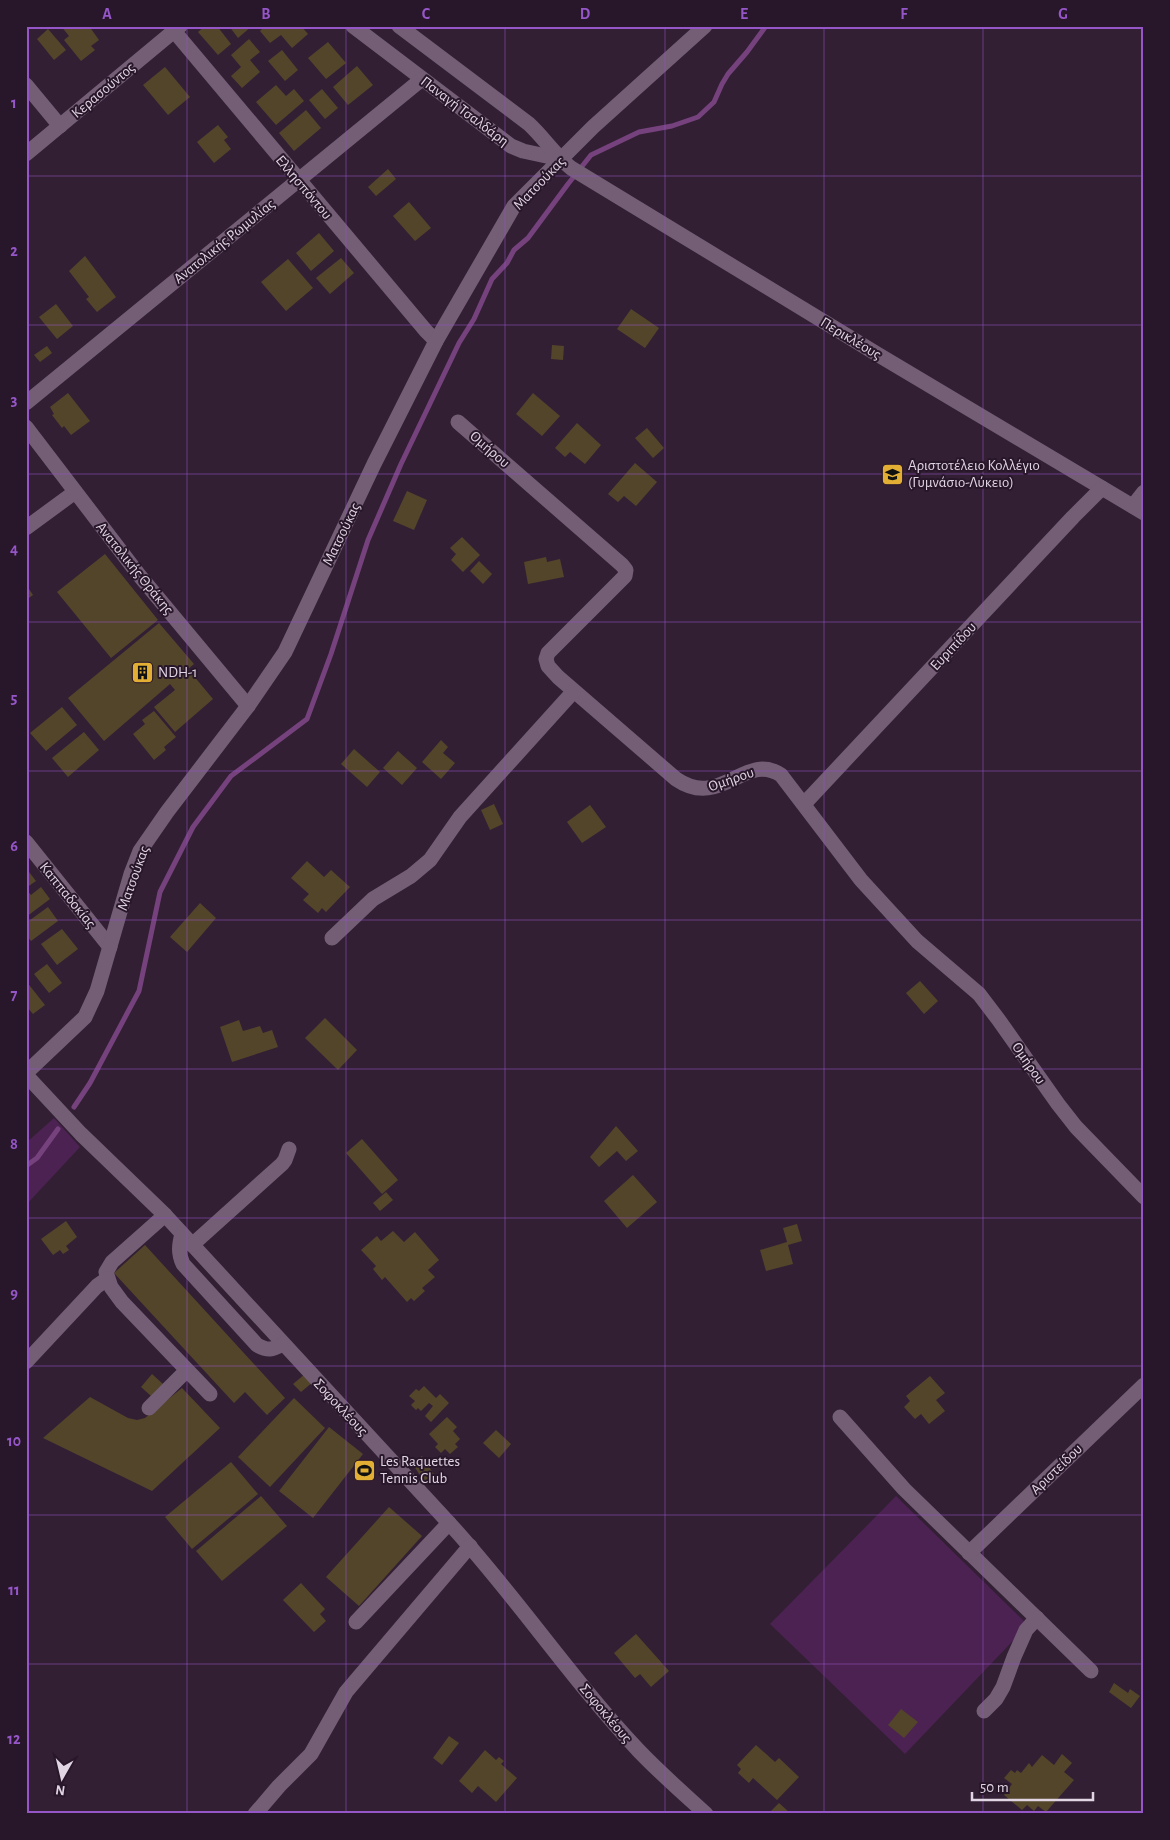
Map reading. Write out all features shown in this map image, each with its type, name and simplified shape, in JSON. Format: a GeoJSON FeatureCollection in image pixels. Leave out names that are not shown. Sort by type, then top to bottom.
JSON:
{"type":"FeatureCollection","features":[{"type":"Feature","properties":{"kind":"street","name":"Παναγή Τσαλδάρη"},"geometry":{"type":"LineString","coordinates":[[353,26],[511,146],[566,164]]}},
{"type":"Feature","properties":{"kind":"street","name":"Παναγή Τσαλδάρη"},"geometry":{"type":"LineString","coordinates":[[399,26],[529,124],[566,164]]}},
{"type":"Feature","properties":{"kind":"street","name":"Ματσούκας"},"geometry":{"type":"LineString","coordinates":[[26,1074],[85,1017],[97,991],[131,874],[146,842],[248,706],[284,652],[436,341],[514,206],[566,164],[593,127],[702,27]]}},
{"type":"Feature","properties":{"kind":"street","name":"Κερασούντος"},"geometry":{"type":"LineString","coordinates":[[26,154],[177,29]]}},
{"type":"Feature","properties":{"kind":"street","name":"Ελλησπόντου"},"geometry":{"type":"LineString","coordinates":[[177,29],[299,180],[436,341]]}},
{"type":"Feature","properties":{"kind":"street","name":"Ανατολικής Ρωμυλίας"},"geometry":{"type":"LineString","coordinates":[[26,403],[422,78]]}},
{"type":"Feature","properties":{"kind":"street"},"geometry":{"type":"LineString","coordinates":[[26,85],[60,126]]}},
{"type":"Feature","properties":{"kind":"street","name":"Περικλέους"},"geometry":{"type":"LineString","coordinates":[[566,164],[1139,510]]}},
{"type":"Feature","properties":{"kind":"street","name":"Ομήρου"},"geometry":{"type":"LineString","coordinates":[[458,422],[626,568],[625,576],[568,632],[547,656],[547,662],[551,670],[573,692],[676,779],[688,786],[704,789],[715,788],[752,771],[766,769],[781,775],[861,880],[917,941],[972,987],[983,999],[1076,1127],[1144,1197]]}},
{"type":"Feature","properties":{"kind":"street","name":"Ανατολικής Θράκης"},"geometry":{"type":"LineString","coordinates":[[26,427],[139,574],[248,706]]}},
{"type":"Feature","properties":{"kind":"street","name":"Ευριπίδου"},"geometry":{"type":"LineString","coordinates":[[804,804],[1102,488]]}},
{"type":"Feature","properties":{"kind":"street"},"geometry":{"type":"LineString","coordinates":[[26,528],[75,492]]}},
{"type":"Feature","properties":{"kind":"street"},"geometry":{"type":"LineString","coordinates":[[1139,510],[1144,492]]}},
{"type":"Feature","properties":{"kind":"street"},"geometry":{"type":"LineString","coordinates":[[332,938],[373,899],[411,876],[430,860],[460,817],[573,692]]}},
{"type":"Feature","properties":{"kind":"street","name":"Καππαδοκίας"},"geometry":{"type":"LineString","coordinates":[[26,842],[110,947]]}},
{"type":"Feature","properties":{"kind":"street"},"geometry":{"type":"LineString","coordinates":[[26,1074],[74,1128],[165,1215],[187,1239],[282,1164],[289,1149]]}},
{"type":"Feature","properties":{"kind":"street"},"geometry":{"type":"LineString","coordinates":[[165,1215],[112,1262],[106,1272],[107,1279],[122,1302],[210,1394]]}},
{"type":"Feature","properties":{"kind":"street","name":"Σοφοκλέους"},"geometry":{"type":"LineString","coordinates":[[187,1239],[179,1248],[182,1264],[257,1345],[265,1350],[272,1350],[283,1344],[449,1522],[633,1744],[706,1814]]}},
{"type":"Feature","properties":{"kind":"street"},"geometry":{"type":"LineString","coordinates":[[26,1362],[98,1286],[107,1279]]}},
{"type":"Feature","properties":{"kind":"street"},"geometry":{"type":"LineString","coordinates":[[149,1408],[186,1371]]}},
{"type":"Feature","properties":{"kind":"street","name":"Αριστείδου"},"geometry":{"type":"LineString","coordinates":[[969,1553],[1144,1385]]}},
{"type":"Feature","properties":{"kind":"street"},"geometry":{"type":"LineString","coordinates":[[840,1417],[904,1489],[1091,1671]]}},
{"type":"Feature","properties":{"kind":"street"},"geometry":{"type":"LineString","coordinates":[[356,1622],[449,1522]]}},
{"type":"Feature","properties":{"kind":"street"},"geometry":{"type":"LineString","coordinates":[[255,1814],[279,1786],[311,1754],[346,1692],[470,1546]]}},
{"type":"Feature","properties":{"kind":"street"},"geometry":{"type":"LineString","coordinates":[[984,1711],[1003,1687],[1026,1630],[1037,1618]]}},
{"type":"Feature","properties":{"kind":"shaded area"},"geometry":{"type":"Polygon","coordinates":[[[54,1118],[80,1147],[26,1205],[26,1143],[54,1118]]]}},
{"type":"Feature","properties":{"kind":"shaded area"},"geometry":{"type":"Polygon","coordinates":[[[896,1496],[1028,1625],[905,1754],[770,1624],[896,1496]]]}},
{"type":"Feature","properties":{"kind":"building"},"geometry":{"type":"Polygon","coordinates":[[[61,26],[89,26],[99,40],[91,46],[95,50],[81,61],[64,40],[69,36],[61,26]]]}},
{"type":"Feature","properties":{"kind":"building"},"geometry":{"type":"Polygon","coordinates":[[[205,26],[217,26],[231,44],[218,55],[198,32],[205,26]]]}},
{"type":"Feature","properties":{"kind":"building"},"geometry":{"type":"Polygon","coordinates":[[[229,26],[252,26],[238,38],[229,26]]]}},
{"type":"Feature","properties":{"kind":"building"},"geometry":{"type":"Polygon","coordinates":[[[265,26],[285,26],[288,29],[291,26],[301,26],[308,34],[292,48],[281,35],[270,43],[260,31],[265,26]]]}},
{"type":"Feature","properties":{"kind":"building"},"geometry":{"type":"Polygon","coordinates":[[[48,29],[66,50],[54,60],[37,39],[48,29]]]}},
{"type":"Feature","properties":{"kind":"building"},"geometry":{"type":"Polygon","coordinates":[[[249,39],[260,52],[250,60],[260,72],[242,88],[231,76],[241,67],[231,55],[249,39]]]}},
{"type":"Feature","properties":{"kind":"building"},"geometry":{"type":"Polygon","coordinates":[[[328,42],[346,63],[326,79],[308,58],[328,42]]]}},
{"type":"Feature","properties":{"kind":"building"},"geometry":{"type":"Polygon","coordinates":[[[282,50],[298,70],[285,81],[268,61],[282,50]]]}},
{"type":"Feature","properties":{"kind":"building"},"geometry":{"type":"Polygon","coordinates":[[[357,66],[373,85],[348,105],[333,87],[357,66]]]}},
{"type":"Feature","properties":{"kind":"building"},"geometry":{"type":"Polygon","coordinates":[[[165,67],[190,97],[168,115],[143,85],[165,67]]]}},
{"type":"Feature","properties":{"kind":"building"},"geometry":{"type":"Polygon","coordinates":[[[276,85],[286,96],[294,89],[304,101],[276,125],[256,102],[276,85]]]}},
{"type":"Feature","properties":{"kind":"building"},"geometry":{"type":"Polygon","coordinates":[[[322,89],[338,108],[325,119],[309,100],[322,89]]]}},
{"type":"Feature","properties":{"kind":"building"},"geometry":{"type":"Polygon","coordinates":[[[306,110],[321,128],[294,151],[279,133],[306,110]]]}},
{"type":"Feature","properties":{"kind":"building"},"geometry":{"type":"Polygon","coordinates":[[[218,125],[228,137],[224,140],[231,149],[214,163],[197,142],[218,125]]]}},
{"type":"Feature","properties":{"kind":"building"},"geometry":{"type":"Polygon","coordinates":[[[388,169],[396,179],[376,196],[368,187],[388,169]]]}},
{"type":"Feature","properties":{"kind":"building"},"geometry":{"type":"Polygon","coordinates":[[[409,202],[431,228],[415,241],[393,216],[409,202]]]}},
{"type":"Feature","properties":{"kind":"building"},"geometry":{"type":"Polygon","coordinates":[[[319,233],[334,251],[311,271],[296,253],[319,233]]]}},
{"type":"Feature","properties":{"kind":"building"},"geometry":{"type":"Polygon","coordinates":[[[85,256],[116,297],[97,312],[86,299],[89,297],[69,271],[85,256]]]}},
{"type":"Feature","properties":{"kind":"building"},"geometry":{"type":"Polygon","coordinates":[[[341,258],[354,273],[330,294],[316,278],[341,258]]]}},
{"type":"Feature","properties":{"kind":"building"},"geometry":{"type":"Polygon","coordinates":[[[288,259],[313,288],[286,311],[261,282],[288,259]]]}},
{"type":"Feature","properties":{"kind":"building"},"geometry":{"type":"Polygon","coordinates":[[[56,304],[73,326],[57,339],[39,317],[56,304]]]}},
{"type":"Feature","properties":{"kind":"building"},"geometry":{"type":"Polygon","coordinates":[[[631,309],[659,328],[645,348],[617,329],[631,309]]]}},
{"type":"Feature","properties":{"kind":"building"},"geometry":{"type":"Polygon","coordinates":[[[552,345],[564,346],[563,360],[551,359],[552,345]]]}},
{"type":"Feature","properties":{"kind":"building"},"geometry":{"type":"Polygon","coordinates":[[[47,346],[52,353],[40,362],[34,355],[47,346]]]}},
{"type":"Feature","properties":{"kind":"building"},"geometry":{"type":"Polygon","coordinates":[[[68,393],[90,421],[71,435],[64,426],[62,428],[52,415],[54,414],[50,407],[68,393]]]}},
{"type":"Feature","properties":{"kind":"building"},"geometry":{"type":"Polygon","coordinates":[[[533,393],[560,416],[542,436],[516,414],[533,393]]]}},
{"type":"Feature","properties":{"kind":"building"},"geometry":{"type":"Polygon","coordinates":[[[577,423],[601,445],[585,464],[570,452],[565,457],[555,448],[577,423]]]}},
{"type":"Feature","properties":{"kind":"building"},"geometry":{"type":"Polygon","coordinates":[[[647,428],[664,448],[653,458],[635,438],[647,428]]]}},
{"type":"Feature","properties":{"kind":"building"},"geometry":{"type":"Polygon","coordinates":[[[635,463],[657,482],[636,506],[624,496],[618,502],[608,494],[635,463]]]}},
{"type":"Feature","properties":{"kind":"building"},"geometry":{"type":"Polygon","coordinates":[[[407,491],[427,500],[414,530],[393,521],[407,491]]]}},
{"type":"Feature","properties":{"kind":"building"},"geometry":{"type":"Polygon","coordinates":[[[462,537],[480,555],[463,572],[451,560],[456,554],[450,548],[462,537]]]}},
{"type":"Feature","properties":{"kind":"building"},"geometry":{"type":"Polygon","coordinates":[[[105,554],[158,620],[111,658],[57,592],[105,554]]]}},
{"type":"Feature","properties":{"kind":"building"},"geometry":{"type":"Polygon","coordinates":[[[546,557],[547,562],[560,559],[564,577],[528,584],[524,562],[546,557]]]}},
{"type":"Feature","properties":{"kind":"building"},"geometry":{"type":"Polygon","coordinates":[[[479,561],[492,574],[483,584],[470,571],[479,561]]]}},
{"type":"Feature","properties":{"kind":"building"},"geometry":{"type":"Polygon","coordinates":[[[29,589],[33,595],[26,600],[26,590],[29,589]]]}},
{"type":"Feature","properties":{"kind":"building"},"geometry":{"type":"Polygon","coordinates":[[[159,623],[194,664],[188,669],[213,699],[175,732],[154,707],[175,690],[170,684],[104,741],[68,698],[159,623]]]}},
{"type":"Feature","properties":{"kind":"building"},"geometry":{"type":"Polygon","coordinates":[[[62,707],[77,725],[46,751],[30,733],[62,707]]]}},
{"type":"Feature","properties":{"kind":"building"},"geometry":{"type":"Polygon","coordinates":[[[154,711],[176,737],[164,747],[166,750],[154,760],[133,734],[145,724],[142,720],[154,711]]]}},
{"type":"Feature","properties":{"kind":"building"},"geometry":{"type":"Polygon","coordinates":[[[84,732],[99,750],[68,777],[52,758],[84,732]]]}},
{"type":"Feature","properties":{"kind":"building"},"geometry":{"type":"Polygon","coordinates":[[[441,740],[448,747],[443,753],[455,763],[441,779],[422,762],[441,740]]]}},
{"type":"Feature","properties":{"kind":"building"},"geometry":{"type":"Polygon","coordinates":[[[354,749],[380,772],[367,787],[341,764],[354,749]]]}},
{"type":"Feature","properties":{"kind":"building"},"geometry":{"type":"Polygon","coordinates":[[[398,751],[417,768],[402,785],[383,768],[398,751]]]}},
{"type":"Feature","properties":{"kind":"building"},"geometry":{"type":"Polygon","coordinates":[[[494,804],[503,824],[490,830],[481,810],[494,804]]]}},
{"type":"Feature","properties":{"kind":"building"},"geometry":{"type":"Polygon","coordinates":[[[590,805],[606,827],[582,843],[567,822],[590,805]]]}},
{"type":"Feature","properties":{"kind":"building"},"geometry":{"type":"Polygon","coordinates":[[[307,861],[324,877],[331,870],[350,887],[326,912],[322,908],[318,913],[303,900],[309,894],[291,878],[307,861]]]}},
{"type":"Feature","properties":{"kind":"building"},"geometry":{"type":"Polygon","coordinates":[[[26,868],[36,881],[26,888],[26,868]]]}},
{"type":"Feature","properties":{"kind":"building"},"geometry":{"type":"Polygon","coordinates":[[[41,887],[50,899],[26,917],[26,889],[31,895],[41,887]]]}},
{"type":"Feature","properties":{"kind":"building"},"geometry":{"type":"Polygon","coordinates":[[[200,903],[216,918],[187,952],[170,937],[200,903]]]}},
{"type":"Feature","properties":{"kind":"building"},"geometry":{"type":"Polygon","coordinates":[[[48,907],[58,921],[31,941],[26,935],[26,923],[48,907]]]}},
{"type":"Feature","properties":{"kind":"building"},"geometry":{"type":"Polygon","coordinates":[[[62,929],[78,949],[57,965],[41,944],[62,929]]]}},
{"type":"Feature","properties":{"kind":"building"},"geometry":{"type":"Polygon","coordinates":[[[47,964],[62,983],[49,993],[34,974],[47,964]]]}},
{"type":"Feature","properties":{"kind":"building"},"geometry":{"type":"Polygon","coordinates":[[[26,981],[45,1005],[33,1014],[26,1006],[26,981]]]}},
{"type":"Feature","properties":{"kind":"building"},"geometry":{"type":"Polygon","coordinates":[[[920,981],[938,1001],[924,1014],[906,993],[920,981]]]}},
{"type":"Feature","properties":{"kind":"building"},"geometry":{"type":"Polygon","coordinates":[[[325,1018],[357,1050],[338,1070],[305,1038],[325,1018]]]}},
{"type":"Feature","properties":{"kind":"building"},"geometry":{"type":"Polygon","coordinates":[[[239,1020],[243,1031],[260,1026],[263,1033],[272,1030],[278,1047],[232,1062],[220,1027],[239,1020]]]}},
{"type":"Feature","properties":{"kind":"building"},"geometry":{"type":"Polygon","coordinates":[[[616,1126],[638,1151],[626,1161],[617,1151],[599,1167],[590,1157],[616,1126]]]}},
{"type":"Feature","properties":{"kind":"building"},"geometry":{"type":"Polygon","coordinates":[[[362,1139],[398,1180],[382,1194],[346,1153],[362,1139]]]}},
{"type":"Feature","properties":{"kind":"building"},"geometry":{"type":"Polygon","coordinates":[[[633,1175],[657,1202],[627,1228],[604,1201],[633,1175]]]}},
{"type":"Feature","properties":{"kind":"building"},"geometry":{"type":"Polygon","coordinates":[[[386,1192],[393,1200],[380,1211],[373,1203],[386,1192]]]}},
{"type":"Feature","properties":{"kind":"building"},"geometry":{"type":"Polygon","coordinates":[[[66,1221],[77,1237],[66,1246],[69,1250],[63,1254],[60,1250],[53,1255],[41,1239],[66,1221]]]}},
{"type":"Feature","properties":{"kind":"building"},"geometry":{"type":"Polygon","coordinates":[[[797,1224],[802,1241],[788,1245],[793,1264],[766,1271],[760,1250],[787,1242],[783,1228],[797,1224]]]}},
{"type":"Feature","properties":{"kind":"building"},"geometry":{"type":"Polygon","coordinates":[[[393,1231],[404,1242],[415,1232],[439,1260],[428,1270],[435,1277],[422,1288],[425,1291],[414,1301],[411,1298],[407,1302],[385,1277],[382,1280],[373,1269],[376,1266],[361,1250],[377,1236],[381,1241],[393,1231]]]}},
{"type":"Feature","properties":{"kind":"building"},"geometry":{"type":"Polygon","coordinates":[[[145,1245],[285,1398],[267,1415],[245,1392],[234,1403],[114,1273],[145,1245]]]}},
{"type":"Feature","properties":{"kind":"building"},"geometry":{"type":"Polygon","coordinates":[[[152,1374],[163,1384],[151,1396],[141,1387],[152,1374]]]}},
{"type":"Feature","properties":{"kind":"building"},"geometry":{"type":"Polygon","coordinates":[[[305,1374],[313,1382],[301,1392],[293,1384],[305,1374]]]}},
{"type":"Feature","properties":{"kind":"building"},"geometry":{"type":"Polygon","coordinates":[[[930,1376],[945,1393],[936,1400],[945,1411],[929,1424],[921,1414],[915,1419],[904,1407],[910,1401],[906,1396],[930,1376]]]}},
{"type":"Feature","properties":{"kind":"building"},"geometry":{"type":"Polygon","coordinates":[[[424,1386],[436,1398],[440,1394],[449,1403],[431,1422],[425,1416],[433,1406],[429,1403],[421,1411],[418,1408],[416,1410],[411,1405],[415,1401],[409,1396],[416,1389],[419,1391],[424,1386]]]}},
{"type":"Feature","properties":{"kind":"building"},"geometry":{"type":"Polygon","coordinates":[[[182,1388],[220,1428],[152,1491],[43,1438],[90,1397],[128,1418],[137,1420],[145,1418],[182,1388]]]}},
{"type":"Feature","properties":{"kind":"building"},"geometry":{"type":"Polygon","coordinates":[[[294,1398],[325,1428],[270,1487],[238,1457],[294,1398]]]}},
{"type":"Feature","properties":{"kind":"building"},"geometry":{"type":"Polygon","coordinates":[[[447,1417],[457,1427],[453,1431],[460,1439],[455,1444],[458,1447],[450,1454],[445,1449],[441,1453],[435,1447],[438,1444],[429,1434],[447,1417]]]}},
{"type":"Feature","properties":{"kind":"building"},"geometry":{"type":"Polygon","coordinates":[[[329,1427],[363,1454],[313,1518],[279,1491],[329,1427]]]}},
{"type":"Feature","properties":{"kind":"building"},"geometry":{"type":"Polygon","coordinates":[[[496,1430],[511,1444],[499,1458],[483,1443],[496,1430]]]}},
{"type":"Feature","properties":{"kind":"building"},"geometry":{"type":"Polygon","coordinates":[[[422,1456],[435,1476],[425,1483],[412,1463],[422,1456]]]}},
{"type":"Feature","properties":{"kind":"building"},"geometry":{"type":"Polygon","coordinates":[[[231,1462],[258,1494],[192,1549],[165,1517],[231,1462]]]}},
{"type":"Feature","properties":{"kind":"building"},"geometry":{"type":"Polygon","coordinates":[[[261,1496],[287,1526],[222,1581],[196,1551],[261,1496]]]}},
{"type":"Feature","properties":{"kind":"building"},"geometry":{"type":"Polygon","coordinates":[[[389,1507],[422,1536],[359,1606],[326,1577],[389,1507]]]}},
{"type":"Feature","properties":{"kind":"building"},"geometry":{"type":"Polygon","coordinates":[[[301,1583],[325,1609],[320,1614],[326,1621],[314,1632],[283,1600],[301,1583]]]}},
{"type":"Feature","properties":{"kind":"building"},"geometry":{"type":"Polygon","coordinates":[[[636,1634],[669,1671],[651,1687],[640,1674],[635,1678],[614,1653],[636,1634]]]}},
{"type":"Feature","properties":{"kind":"building"},"geometry":{"type":"Polygon","coordinates":[[[1114,1683],[1128,1693],[1130,1689],[1140,1696],[1131,1708],[1109,1692],[1114,1683]]]}},
{"type":"Feature","properties":{"kind":"building"},"geometry":{"type":"Polygon","coordinates":[[[901,1709],[918,1722],[904,1738],[888,1725],[901,1709]]]}},
{"type":"Feature","properties":{"kind":"building"},"geometry":{"type":"Polygon","coordinates":[[[449,1736],[459,1743],[442,1765],[433,1758],[449,1736]]]}},
{"type":"Feature","properties":{"kind":"building"},"geometry":{"type":"Polygon","coordinates":[[[756,1745],[775,1762],[779,1758],[799,1777],[777,1800],[753,1778],[749,1783],[738,1773],[741,1769],[737,1765],[756,1745]]]}},
{"type":"Feature","properties":{"kind":"building"},"geometry":{"type":"Polygon","coordinates":[[[485,1750],[496,1760],[499,1757],[504,1761],[501,1764],[517,1778],[496,1802],[478,1786],[472,1793],[459,1781],[485,1750]]]}},
{"type":"Feature","properties":{"kind":"building"},"geometry":{"type":"Polygon","coordinates":[[[1062,1754],[1072,1763],[1064,1772],[1074,1780],[1046,1812],[1038,1806],[1034,1811],[1027,1805],[1022,1810],[1004,1795],[1012,1784],[1004,1778],[1011,1770],[1015,1773],[1017,1770],[1021,1773],[1029,1763],[1032,1767],[1042,1755],[1054,1765],[1062,1754]]]}},
{"type":"Feature","properties":{"kind":"building"},"geometry":{"type":"Polygon","coordinates":[[[779,1803],[789,1812],[787,1814],[774,1814],[771,1811],[779,1803]]]}},
{"type":"Feature","properties":{"kind":"waterway"},"geometry":{"type":"LineString","coordinates":[[74,1107],[90,1083],[139,991],[160,892],[193,827],[231,776],[307,719],[331,654],[368,540],[401,464],[459,343],[474,319],[492,279],[507,263],[514,250],[528,238],[591,155],[639,132],[672,126],[698,117],[714,102],[728,74],[766,26]]}},
{"type":"Feature","properties":{"kind":"waterway"},"geometry":{"type":"LineString","coordinates":[[26,1166],[37,1158],[58,1129]]}},
{"type":"Feature","properties":{"kind":"place","name":"Αριστοτέλειο Κολλέγιο (Γυμνάσιο-Λύκειο)"},"geometry":{"type":"Point","coordinates":[892,474]}},
{"type":"Feature","properties":{"kind":"place","name":"NDH-1"},"geometry":{"type":"Point","coordinates":[142,672]}},
{"type":"Feature","properties":{"kind":"place","name":"Les Raquettes Tennis Club"},"geometry":{"type":"Point","coordinates":[364,1470]}}]}
